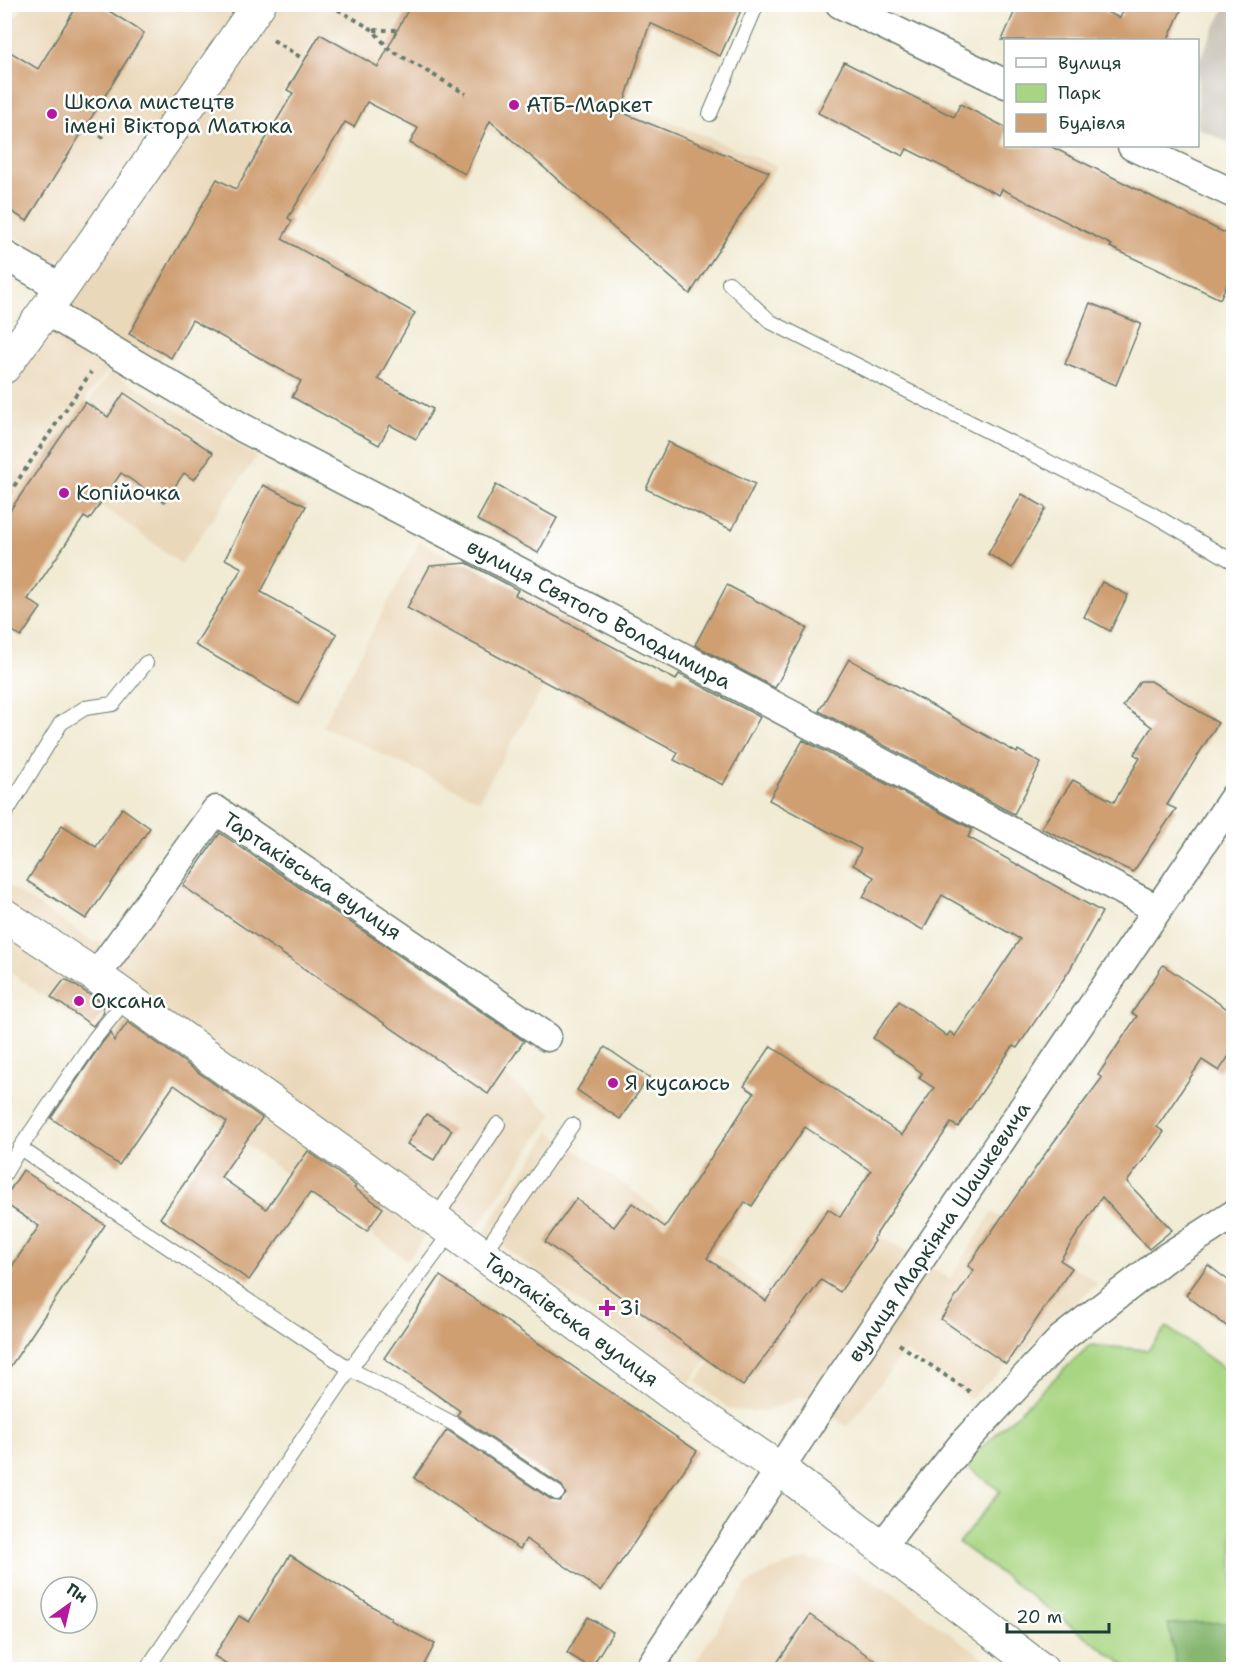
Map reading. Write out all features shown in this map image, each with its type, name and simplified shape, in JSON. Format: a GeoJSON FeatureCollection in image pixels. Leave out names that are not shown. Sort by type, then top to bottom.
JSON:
{"type":"FeatureCollection","features":[{"type":"Feature","properties":{"kind":"street"},"geometry":{"type":"LineString","coordinates":[[4,367],[259,4]]}},
{"type":"Feature","properties":{"kind":"street"},"geometry":{"type":"LineString","coordinates":[[840,4],[1004,84]]}},
{"type":"Feature","properties":{"kind":"street"},"geometry":{"type":"LineString","coordinates":[[1134,147],[1233,194]]}},
{"type":"Feature","properties":{"kind":"street","name":"вулиця Святого Володимира"},"geometry":{"type":"LineString","coordinates":[[4,255],[108,347],[243,428],[628,628],[1157,909]]}},
{"type":"Feature","properties":{"kind":"street","name":"вулиця Маркіяна Шашкевича"},"geometry":{"type":"LineString","coordinates":[[648,1670],[840,1378],[1233,797]]}},
{"type":"Feature","properties":{"kind":"street","name":"Тартаківська вулиця"},"geometry":{"type":"LineString","coordinates":[[96,976],[216,810],[547,1037]]}},
{"type":"Feature","properties":{"kind":"street","name":"Тартаківська вулиця"},"geometry":{"type":"LineString","coordinates":[[4,915],[127,998],[443,1225],[710,1422],[781,1470],[1042,1670]]}},
{"type":"Feature","properties":{"kind":"street"},"geometry":{"type":"LineString","coordinates":[[881,1547],[965,1441],[1061,1339],[1164,1258],[1233,1214]]}},
{"type":"Feature","properties":{"kind":"lane"},"geometry":{"type":"LineString","coordinates":[[710,114],[757,4]]}},
{"type":"Feature","properties":{"kind":"lane"},"geometry":{"type":"LineString","coordinates":[[729,283],[771,322],[1152,514],[1233,562]]}},
{"type":"Feature","properties":{"kind":"lane"},"geometry":{"type":"LineString","coordinates":[[4,816],[38,764],[61,723],[85,708],[113,704],[146,663]]}},
{"type":"Feature","properties":{"kind":"lane"},"geometry":{"type":"LineString","coordinates":[[4,1175],[95,1038],[127,998]]}},
{"type":"Feature","properties":{"kind":"lane"},"geometry":{"type":"LineString","coordinates":[[146,1670],[350,1369],[443,1225],[498,1124]]}},
{"type":"Feature","properties":{"kind":"lane"},"geometry":{"type":"LineString","coordinates":[[483,1255],[572,1125]]}},
{"type":"Feature","properties":{"kind":"lane"},"geometry":{"type":"LineString","coordinates":[[20,1148],[350,1369],[454,1424],[557,1493]]}},
{"type":"Feature","properties":{"kind":"path"},"geometry":{"type":"LineString","coordinates":[[330,5],[373,30],[389,49],[466,94]]}},
{"type":"Feature","properties":{"kind":"path"},"geometry":{"type":"LineString","coordinates":[[373,30],[398,30]]}},
{"type":"Feature","properties":{"kind":"path"},"geometry":{"type":"LineString","coordinates":[[85,126],[107,140]]}},
{"type":"Feature","properties":{"kind":"path"},"geometry":{"type":"LineString","coordinates":[[4,501],[108,347]]}},
{"type":"Feature","properties":{"kind":"path"},"geometry":{"type":"LineString","coordinates":[[898,1344],[979,1398],[993,1413]]}},
{"type":"Feature","properties":{"kind":"shaded area"},"geometry":{"type":"Polygon","coordinates":[[[26,5],[246,5],[69,257],[54,261],[5,230],[4,31],[26,5]]]}},
{"type":"Feature","properties":{"kind":"shaded area"},"geometry":{"type":"Polygon","coordinates":[[[254,5],[414,5],[521,60],[777,166],[693,300],[504,139],[365,69],[314,39],[280,97],[344,136],[302,207],[262,189],[145,386],[112,365],[87,397],[86,498],[5,572],[5,362],[254,5]]]}},
{"type":"Feature","properties":{"kind":"shaded area"},"geometry":{"type":"Polygon","coordinates":[[[1226,5],[1233,5],[1233,145],[1199,128],[1199,60],[1226,5]]]}},
{"type":"Feature","properties":{"kind":"shaded area"},"geometry":{"type":"Polygon","coordinates":[[[110,372],[257,456],[181,564],[89,496],[91,398],[110,372]]]}},
{"type":"Feature","properties":{"kind":"shaded area"},"geometry":{"type":"Polygon","coordinates":[[[420,542],[578,619],[543,688],[479,800],[322,726],[420,542]]]}},
{"type":"Feature","properties":{"kind":"shaded area"},"geometry":{"type":"Polygon","coordinates":[[[188,858],[491,1066],[553,1114],[478,1227],[449,1206],[407,1260],[265,1159],[129,1056],[5,969],[4,883],[92,941],[136,941],[188,858]]]}},
{"type":"Feature","properties":{"kind":"shaded area"},"geometry":{"type":"Polygon","coordinates":[[[550,1132],[761,1287],[690,1383],[484,1232],[550,1132]]]}},
{"type":"Feature","properties":{"kind":"shaded area"},"geometry":{"type":"Polygon","coordinates":[[[829,1203],[950,1279],[992,1212],[1098,1283],[970,1399],[905,1351],[847,1427],[802,1396],[765,1412],[730,1410],[696,1382],[829,1203]]]}},
{"type":"Feature","properties":{"kind":"shaded area"},"geometry":{"type":"Polygon","coordinates":[[[806,1559],[851,1569],[900,1598],[1000,1669],[690,1670],[746,1585],[770,1571],[806,1559]]]}},
{"type":"Feature","properties":{"kind":"green space"},"geometry":{"type":"Polygon","coordinates":[[[1167,1327],[1233,1375],[1233,1669],[1130,1669],[959,1543],[1000,1491],[964,1464],[1090,1345],[1148,1350],[1167,1327]]]}},
{"type":"Feature","properties":{"kind":"green space"},"geometry":{"type":"Polygon","coordinates":[[[1233,1622],[1233,1669],[1177,1669],[1168,1624],[1233,1622]]]}},
{"type":"Feature","properties":{"kind":"building","name":"Школа мистецтв імені Віктора Матюка"},"geometry":{"type":"Polygon","coordinates":[[[78,4],[98,4],[144,33],[27,221],[4,207],[4,48],[38,69],[78,4]]]}},
{"type":"Feature","properties":{"kind":"building"},"geometry":{"type":"Polygon","coordinates":[[[411,4],[744,4],[720,56],[650,23],[621,112],[769,172],[690,294],[490,121],[465,174],[410,143],[418,128],[367,102],[354,127],[345,122],[288,218],[292,221],[282,239],[415,313],[378,379],[433,409],[416,439],[390,425],[379,445],[292,397],[301,381],[192,320],[171,358],[129,334],[217,179],[236,189],[293,93],[287,90],[320,34],[378,67],[411,4]]]}},
{"type":"Feature","properties":{"kind":"building"},"geometry":{"type":"Polygon","coordinates":[[[1018,4],[1088,4],[1120,18],[1126,4],[1184,4],[1168,39],[1002,40],[1018,4]]]}},
{"type":"Feature","properties":{"kind":"building"},"geometry":{"type":"Polygon","coordinates":[[[844,62],[954,117],[960,104],[1004,126],[1004,147],[1052,147],[1233,237],[1233,270],[1220,299],[1110,247],[1112,245],[1002,189],[999,195],[907,149],[903,156],[818,113],[844,62]]]}},
{"type":"Feature","properties":{"kind":"building"},"geometry":{"type":"Polygon","coordinates":[[[1090,303],[1141,324],[1116,385],[1065,364],[1090,303]]]}},
{"type":"Feature","properties":{"kind":"building"},"geometry":{"type":"Polygon","coordinates":[[[124,393],[213,453],[194,480],[184,473],[164,502],[121,473],[89,520],[84,517],[28,599],[41,608],[21,637],[9,628],[4,635],[4,519],[85,402],[108,417],[124,393]]]}},
{"type":"Feature","properties":{"kind":"building"},"geometry":{"type":"Polygon","coordinates":[[[668,442],[755,484],[732,530],[646,489],[668,442]]]}},
{"type":"Feature","properties":{"kind":"building"},"geometry":{"type":"Polygon","coordinates":[[[263,485],[306,506],[261,592],[337,634],[298,704],[195,645],[242,568],[225,559],[263,485]]]}},
{"type":"Feature","properties":{"kind":"building"},"geometry":{"type":"Polygon","coordinates":[[[496,485],[557,518],[538,553],[477,520],[496,485]]]}},
{"type":"Feature","properties":{"kind":"building"},"geometry":{"type":"Polygon","coordinates":[[[1022,494],[1046,508],[1012,568],[988,554],[1022,494]]]}},
{"type":"Feature","properties":{"kind":"building"},"geometry":{"type":"Polygon","coordinates":[[[467,563],[518,590],[515,595],[676,680],[679,674],[760,717],[723,785],[674,760],[678,753],[407,608],[430,566],[467,563]]]}},
{"type":"Feature","properties":{"kind":"building"},"geometry":{"type":"Polygon","coordinates":[[[1102,582],[1128,595],[1110,631],[1084,617],[1102,582]]]}},
{"type":"Feature","properties":{"kind":"building"},"geometry":{"type":"Polygon","coordinates":[[[727,585],[807,628],[775,688],[695,645],[727,585]]]}},
{"type":"Feature","properties":{"kind":"building"},"geometry":{"type":"Polygon","coordinates":[[[849,659],[1017,753],[1018,750],[1041,763],[1014,814],[819,711],[849,659]]]}},
{"type":"Feature","properties":{"kind":"building"},"geometry":{"type":"Polygon","coordinates":[[[1140,681],[1151,681],[1218,723],[1167,805],[1176,809],[1133,872],[1041,828],[1073,780],[1114,802],[1140,758],[1134,754],[1152,727],[1123,706],[1140,681]]]}},
{"type":"Feature","properties":{"kind":"building"},"geometry":{"type":"Polygon","coordinates":[[[803,740],[972,829],[968,837],[1102,912],[1069,971],[1017,1048],[1013,1046],[958,1127],[951,1123],[840,1292],[821,1280],[743,1386],[545,1242],[576,1199],[614,1227],[632,1203],[665,1227],[754,1093],[744,1086],[771,1046],[902,1135],[934,1088],[919,1078],[922,1073],[873,1038],[899,1001],[947,1036],[950,1032],[955,1036],[1020,939],[942,895],[923,930],[863,897],[874,877],[853,865],[861,849],[769,800],[803,740]],[[805,1127],[752,1206],[745,1202],[707,1258],[766,1301],[828,1209],[840,1217],[871,1171],[805,1127]]]}},
{"type":"Feature","properties":{"kind":"building"},"geometry":{"type":"Polygon","coordinates":[[[122,808],[150,828],[86,919],[27,881],[62,825],[96,847],[122,808]]]}},
{"type":"Feature","properties":{"kind":"building"},"geometry":{"type":"Polygon","coordinates":[[[220,833],[524,1041],[488,1094],[183,886],[220,833]]]}},
{"type":"Feature","properties":{"kind":"building"},"geometry":{"type":"Polygon","coordinates":[[[1163,965],[1233,1013],[1233,1050],[1219,1071],[1202,1060],[1157,1127],[1164,1132],[1127,1182],[1172,1230],[1149,1249],[1102,1197],[1060,1260],[1072,1268],[1006,1364],[941,1319],[974,1270],[968,1266],[1050,1147],[1102,1078],[1098,1075],[1137,1016],[1132,1013],[1163,965]]]}},
{"type":"Feature","properties":{"kind":"building","name":"Оксана"},"geometry":{"type":"Polygon","coordinates":[[[64,980],[101,1002],[104,1012],[93,1026],[51,997],[64,980]]]}},
{"type":"Feature","properties":{"kind":"building"},"geometry":{"type":"Polygon","coordinates":[[[128,1022],[262,1118],[221,1177],[266,1209],[308,1151],[383,1208],[367,1231],[310,1193],[249,1280],[160,1218],[227,1122],[174,1085],[119,1165],[51,1118],[102,1043],[111,1032],[114,1041],[128,1022]]]}},
{"type":"Feature","properties":{"kind":"building","name":"Я кусаюсь"},"geometry":{"type":"Polygon","coordinates":[[[605,1047],[649,1077],[620,1119],[577,1090],[605,1047]]]}},
{"type":"Feature","properties":{"kind":"building"},"geometry":{"type":"Polygon","coordinates":[[[426,1114],[452,1130],[434,1160],[407,1144],[426,1114]]]}},
{"type":"Feature","properties":{"kind":"building"},"geometry":{"type":"Polygon","coordinates":[[[23,1170],[105,1225],[4,1376],[4,1278],[39,1226],[4,1203],[4,1199],[23,1170]]]}},
{"type":"Feature","properties":{"kind":"building"},"geometry":{"type":"Polygon","coordinates":[[[1208,1265],[1233,1284],[1233,1331],[1186,1295],[1208,1265]]]}},
{"type":"Feature","properties":{"kind":"building"},"geometry":{"type":"Polygon","coordinates":[[[440,1276],[697,1451],[601,1591],[526,1539],[520,1549],[414,1478],[447,1430],[552,1500],[560,1501],[566,1494],[562,1486],[457,1415],[460,1411],[384,1358],[440,1276]]]}},
{"type":"Feature","properties":{"kind":"building"},"geometry":{"type":"Polygon","coordinates":[[[290,1555],[391,1618],[390,1620],[435,1644],[421,1670],[237,1670],[214,1656],[239,1616],[249,1622],[290,1555]]]}},
{"type":"Feature","properties":{"kind":"building"},"geometry":{"type":"Polygon","coordinates":[[[810,1615],[888,1670],[772,1670],[810,1615]]]}},
{"type":"Feature","properties":{"kind":"building"},"geometry":{"type":"Polygon","coordinates":[[[588,1617],[613,1632],[591,1668],[567,1653],[588,1617]]]}},
{"type":"Feature","properties":{"kind":"place","name":"АТБ-Маркет"},"geometry":{"type":"Point","coordinates":[514,105]}},
{"type":"Feature","properties":{"kind":"place","name":"Школа мистецтв імені Віктора Матюка"},"geometry":{"type":"Point","coordinates":[52,114]}},
{"type":"Feature","properties":{"kind":"place","name":"Копійочка"},"geometry":{"type":"Point","coordinates":[64,493]}},
{"type":"Feature","properties":{"kind":"place","name":"Оксана"},"geometry":{"type":"Point","coordinates":[79,1001]}},
{"type":"Feature","properties":{"kind":"place","name":"Я кусаюсь"},"geometry":{"type":"Point","coordinates":[613,1083]}},
{"type":"Feature","properties":{"kind":"place","name":"3і"},"geometry":{"type":"Point","coordinates":[607,1308]}}]}
